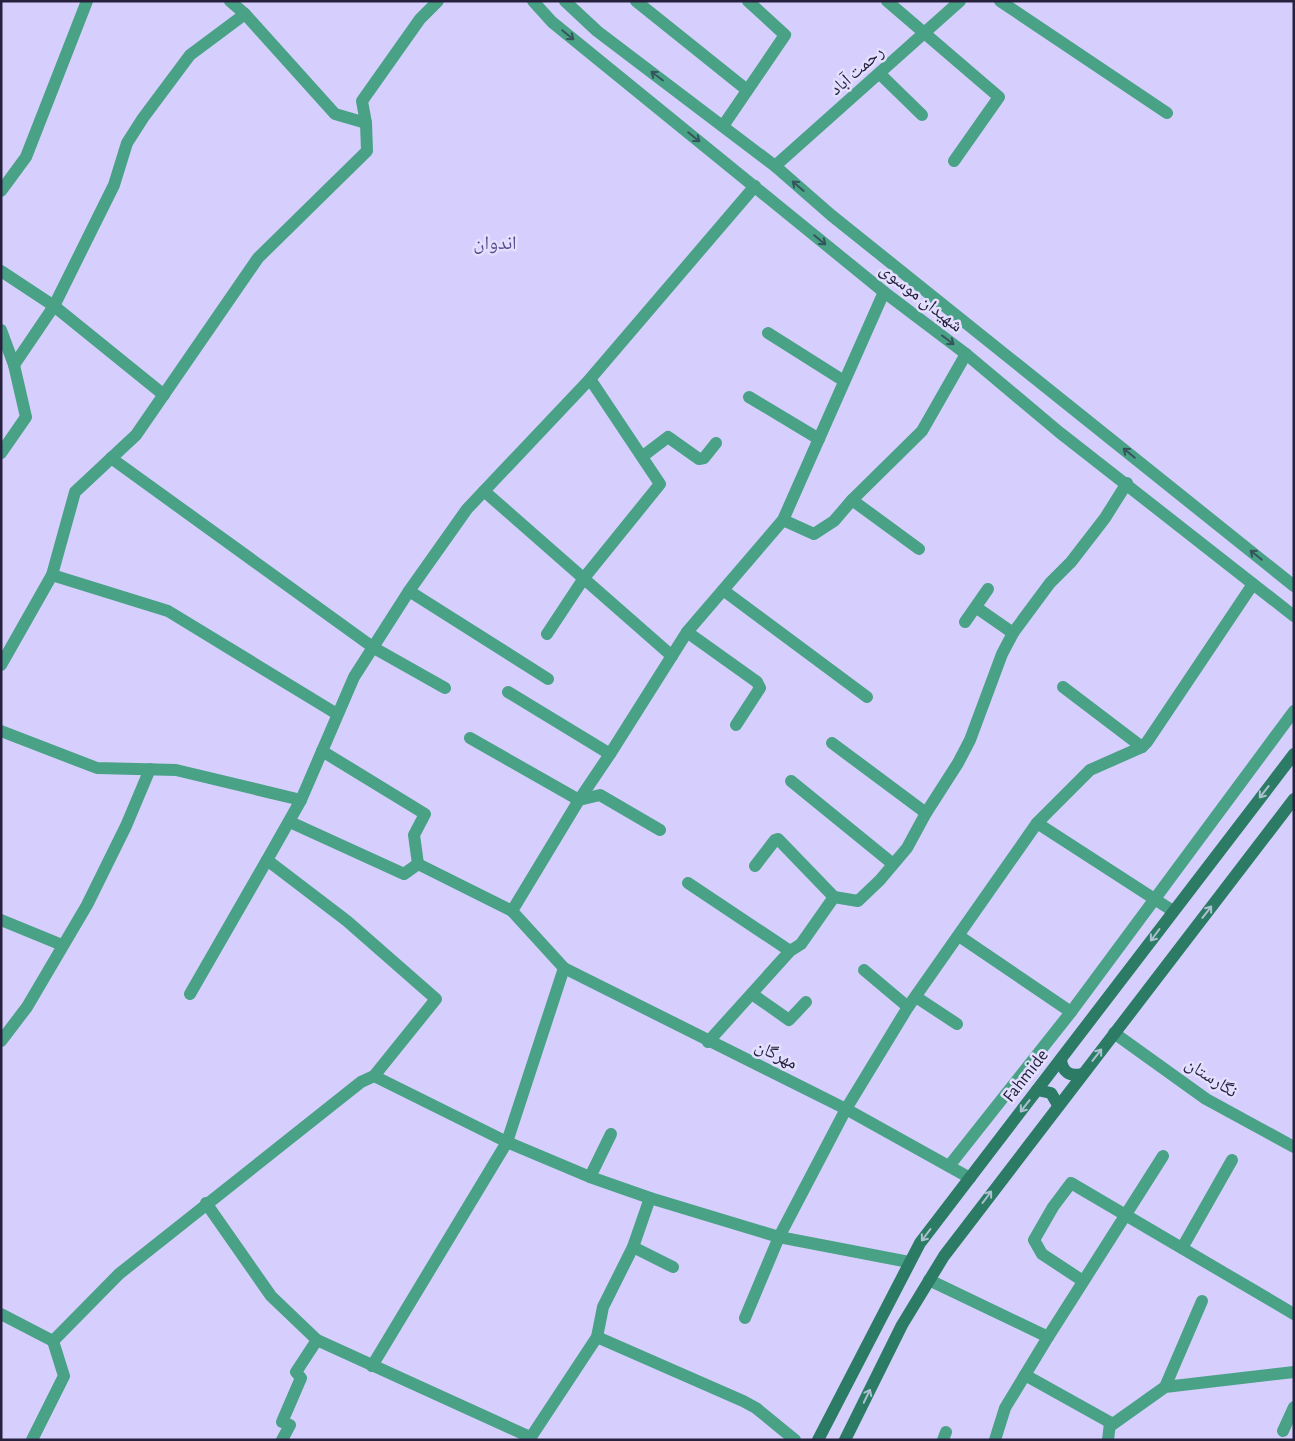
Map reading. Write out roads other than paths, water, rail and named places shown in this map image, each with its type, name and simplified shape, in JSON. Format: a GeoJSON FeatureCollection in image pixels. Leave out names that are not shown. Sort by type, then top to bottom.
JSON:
{"type":"FeatureCollection","features":[{"type":"Feature","properties":{"kind":"main road","name":"Fahmide"},"geometry":{"type":"LineString","coordinates":[[818,1440],[920,1243],[1294,754]]}},
{"type":"Feature","properties":{"kind":"main road"},"geometry":{"type":"LineString","coordinates":[[845,1440],[902,1325],[944,1256],[989,1194],[1294,799]]}},
{"type":"Feature","properties":{"kind":"main road"},"geometry":{"type":"LineString","coordinates":[[1061,1059],[1062,1067],[1067,1073],[1074,1076],[1082,1074]]}},
{"type":"Feature","properties":{"kind":"main road"},"geometry":{"type":"LineString","coordinates":[[1037,1090],[1051,1093],[1058,1105]]}},
{"type":"Feature","properties":{"kind":"street"},"geometry":{"type":"LineString","coordinates":[[1,191],[26,157],[87,1]]}},
{"type":"Feature","properties":{"kind":"street"},"geometry":{"type":"LineString","coordinates":[[230,1],[245,14],[335,114],[366,123]]}},
{"type":"Feature","properties":{"kind":"street"},"geometry":{"type":"LineString","coordinates":[[1,665],[52,574],[75,492],[136,435],[258,258],[367,151],[366,123],[362,101],[420,19],[438,1]]}},
{"type":"Feature","properties":{"kind":"street","name":"شهیدان موسوی"},"geometry":{"type":"LineString","coordinates":[[533,1],[552,22],[884,292],[966,354],[1059,432],[1128,483],[1294,616]]}},
{"type":"Feature","properties":{"kind":"street","name":"شهیدان موسوی"},"geometry":{"type":"LineString","coordinates":[[565,1],[597,31],[775,166],[831,215],[1294,586]]}},
{"type":"Feature","properties":{"kind":"street"},"geometry":{"type":"LineString","coordinates":[[636,1],[747,90]]}},
{"type":"Feature","properties":{"kind":"street"},"geometry":{"type":"LineString","coordinates":[[723,126],[785,35],[748,1]]}},
{"type":"Feature","properties":{"kind":"street"},"geometry":{"type":"LineString","coordinates":[[887,1],[926,32],[1000,97],[954,161]]}},
{"type":"Feature","properties":{"kind":"street","name":"رحمت آباد"},"geometry":{"type":"LineString","coordinates":[[775,166],[960,1]]}},
{"type":"Feature","properties":{"kind":"street"},"geometry":{"type":"LineString","coordinates":[[1000,1],[1168,113]]}},
{"type":"Feature","properties":{"kind":"street"},"geometry":{"type":"LineString","coordinates":[[14,365],[54,306],[114,185],[127,143],[143,118],[190,55],[245,14]]}},
{"type":"Feature","properties":{"kind":"street"},"geometry":{"type":"LineString","coordinates":[[880,74],[922,115]]}},
{"type":"Feature","properties":{"kind":"street"},"geometry":{"type":"LineString","coordinates":[[190,994],[290,822],[354,677],[409,591],[468,509],[590,379],[755,186]]}},
{"type":"Feature","properties":{"kind":"street"},"geometry":{"type":"LineString","coordinates":[[1,271],[54,306],[164,395]]}},
{"type":"Feature","properties":{"kind":"street"},"geometry":{"type":"LineString","coordinates":[[512,911],[579,800],[687,632],[783,520],[884,292]]}},
{"type":"Feature","properties":{"kind":"street"},"geometry":{"type":"LineString","coordinates":[[1,330],[14,365],[26,417],[1,452]]}},
{"type":"Feature","properties":{"kind":"street"},"geometry":{"type":"LineString","coordinates":[[768,333],[844,382]]}},
{"type":"Feature","properties":{"kind":"street"},"geometry":{"type":"LineString","coordinates":[[783,520],[814,534],[834,521],[852,500],[922,431],[966,354]]}},
{"type":"Feature","properties":{"kind":"street"},"geometry":{"type":"LineString","coordinates":[[547,634],[584,578],[660,484],[590,379]]}},
{"type":"Feature","properties":{"kind":"street"},"geometry":{"type":"LineString","coordinates":[[748,397],[819,439]]}},
{"type":"Feature","properties":{"kind":"street"},"geometry":{"type":"LineString","coordinates":[[643,456],[668,437],[699,459],[704,458],[716,443]]}},
{"type":"Feature","properties":{"kind":"street"},"geometry":{"type":"LineString","coordinates":[[111,458],[374,648],[445,688]]}},
{"type":"Feature","properties":{"kind":"street"},"geometry":{"type":"LineString","coordinates":[[755,866],[775,840],[778,839],[834,897],[858,901],[907,848],[970,740],[1002,654],[1013,633],[1050,583],[1070,562],[1105,518],[1128,483]]}},
{"type":"Feature","properties":{"kind":"street"},"geometry":{"type":"LineString","coordinates":[[484,491],[672,656]]}},
{"type":"Feature","properties":{"kind":"street"},"geometry":{"type":"LineString","coordinates":[[852,500],[920,549]]}},
{"type":"Feature","properties":{"kind":"street"},"geometry":{"type":"LineString","coordinates":[[52,574],[168,611],[337,714]]}},
{"type":"Feature","properties":{"kind":"street"},"geometry":{"type":"LineString","coordinates":[[745,1318],[779,1237],[846,1109],[916,996],[1037,823],[1090,770],[1142,747],[1253,584]]}},
{"type":"Feature","properties":{"kind":"street"},"geometry":{"type":"LineString","coordinates":[[966,622],[988,589]]}},
{"type":"Feature","properties":{"kind":"street"},"geometry":{"type":"LineString","coordinates":[[723,590],[867,697]]}},
{"type":"Feature","properties":{"kind":"street"},"geometry":{"type":"LineString","coordinates":[[409,591],[548,680]]}},
{"type":"Feature","properties":{"kind":"street"},"geometry":{"type":"LineString","coordinates":[[977,608],[1013,633]]}},
{"type":"Feature","properties":{"kind":"street"},"geometry":{"type":"LineString","coordinates":[[687,632],[757,682],[760,688],[736,725]]}},
{"type":"Feature","properties":{"kind":"street"},"geometry":{"type":"LineString","coordinates":[[1063,687],[1142,747]]}},
{"type":"Feature","properties":{"kind":"street"},"geometry":{"type":"LineString","coordinates":[[508,692],[610,754]]}},
{"type":"Feature","properties":{"kind":"street"},"geometry":{"type":"LineString","coordinates":[[949,1166],[1071,1012],[1294,711]]}},
{"type":"Feature","properties":{"kind":"street"},"geometry":{"type":"LineString","coordinates":[[1,731],[98,768],[176,770],[301,800]]}},
{"type":"Feature","properties":{"kind":"street"},"geometry":{"type":"LineString","coordinates":[[470,738],[579,800],[600,795],[660,830]]}},
{"type":"Feature","properties":{"kind":"street"},"geometry":{"type":"LineString","coordinates":[[832,743],[926,813]]}},
{"type":"Feature","properties":{"kind":"street"},"geometry":{"type":"LineString","coordinates":[[322,751],[425,814],[414,835],[418,864]]}},
{"type":"Feature","properties":{"kind":"street"},"geometry":{"type":"LineString","coordinates":[[1,1041],[27,1007],[100,878],[126,826],[150,769]]}},
{"type":"Feature","properties":{"kind":"street"},"geometry":{"type":"LineString","coordinates":[[791,781],[893,864]]}},
{"type":"Feature","properties":{"kind":"street"},"geometry":{"type":"LineString","coordinates":[[290,822],[404,874],[418,864]]}},
{"type":"Feature","properties":{"kind":"street"},"geometry":{"type":"LineString","coordinates":[[1037,823],[1173,911]]}},
{"type":"Feature","properties":{"kind":"street"},"geometry":{"type":"LineString","coordinates":[[53,1341],[119,1274],[206,1203],[361,1082],[374,1076],[436,999],[347,921],[267,860]]}},
{"type":"Feature","properties":{"kind":"street"},"geometry":{"type":"LineString","coordinates":[[372,1366],[507,1142],[564,968],[512,911],[418,864]]}},
{"type":"Feature","properties":{"kind":"street"},"geometry":{"type":"LineString","coordinates":[[688,883],[790,952]]}},
{"type":"Feature","properties":{"kind":"street"},"geometry":{"type":"LineString","coordinates":[[708,1042],[790,952],[801,944],[834,897]]}},
{"type":"Feature","properties":{"kind":"street"},"geometry":{"type":"LineString","coordinates":[[1,920],[62,945]]}},
{"type":"Feature","properties":{"kind":"street"},"geometry":{"type":"LineString","coordinates":[[958,936],[1071,1012]]}},
{"type":"Feature","properties":{"kind":"street","name":"مهرگان"},"geometry":{"type":"LineString","coordinates":[[564,968],[708,1042],[846,1109],[970,1178]]}},
{"type":"Feature","properties":{"kind":"street"},"geometry":{"type":"LineString","coordinates":[[864,970],[908,1008]]}},
{"type":"Feature","properties":{"kind":"street"},"geometry":{"type":"LineString","coordinates":[[752,994],[789,1020],[806,1002]]}},
{"type":"Feature","properties":{"kind":"street"},"geometry":{"type":"LineString","coordinates":[[916,996],[956,1024]]}},
{"type":"Feature","properties":{"kind":"street","name":"نگارستان"},"geometry":{"type":"LineString","coordinates":[[1114,1033],[1206,1098],[1294,1147]]}},
{"type":"Feature","properties":{"kind":"street"},"geometry":{"type":"LineString","coordinates":[[374,1076],[507,1142],[590,1177],[650,1198],[779,1237],[910,1262]]}},
{"type":"Feature","properties":{"kind":"street"},"geometry":{"type":"LineString","coordinates":[[590,1177],[611,1134]]}},
{"type":"Feature","properties":{"kind":"street"},"geometry":{"type":"LineString","coordinates":[[995,1440],[1005,1408],[1024,1375],[1162,1156]]}},
{"type":"Feature","properties":{"kind":"street"},"geometry":{"type":"LineString","coordinates":[[1182,1248],[1232,1160]]}},
{"type":"Feature","properties":{"kind":"street"},"geometry":{"type":"LineString","coordinates":[[1082,1281],[1042,1254],[1034,1240],[1053,1207],[1071,1183],[1293,1311]]}},
{"type":"Feature","properties":{"kind":"street"},"geometry":{"type":"LineString","coordinates":[[206,1203],[271,1296],[317,1340],[530,1438],[597,1337],[603,1307],[633,1247],[650,1198]]}},
{"type":"Feature","properties":{"kind":"street"},"geometry":{"type":"LineString","coordinates":[[633,1247],[673,1267]]}},
{"type":"Feature","properties":{"kind":"street"},"geometry":{"type":"LineString","coordinates":[[929,1280],[1048,1337]]}},
{"type":"Feature","properties":{"kind":"street"},"geometry":{"type":"LineString","coordinates":[[1024,1375],[1110,1423],[1118,1423],[1165,1387],[1202,1300]]}},
{"type":"Feature","properties":{"kind":"street"},"geometry":{"type":"LineString","coordinates":[[1,1314],[53,1341],[64,1376],[32,1440]]}},
{"type":"Feature","properties":{"kind":"street"},"geometry":{"type":"LineString","coordinates":[[597,1337],[743,1401],[756,1408],[795,1440]]}},
{"type":"Feature","properties":{"kind":"street"},"geometry":{"type":"LineString","coordinates":[[282,1440],[290,1425],[282,1422],[301,1378],[296,1372],[317,1340]]}},
{"type":"Feature","properties":{"kind":"street"},"geometry":{"type":"LineString","coordinates":[[1165,1387],[1294,1372]]}},
{"type":"Feature","properties":{"kind":"street"},"geometry":{"type":"LineString","coordinates":[[1284,1431],[1294,1407]]}},
{"type":"Feature","properties":{"kind":"street"},"geometry":{"type":"LineString","coordinates":[[1108,1440],[1110,1423]]}},
{"type":"Feature","properties":{"kind":"district","name":"اندوان"},"geometry":{"type":"Point","coordinates":[495,243]}}]}
